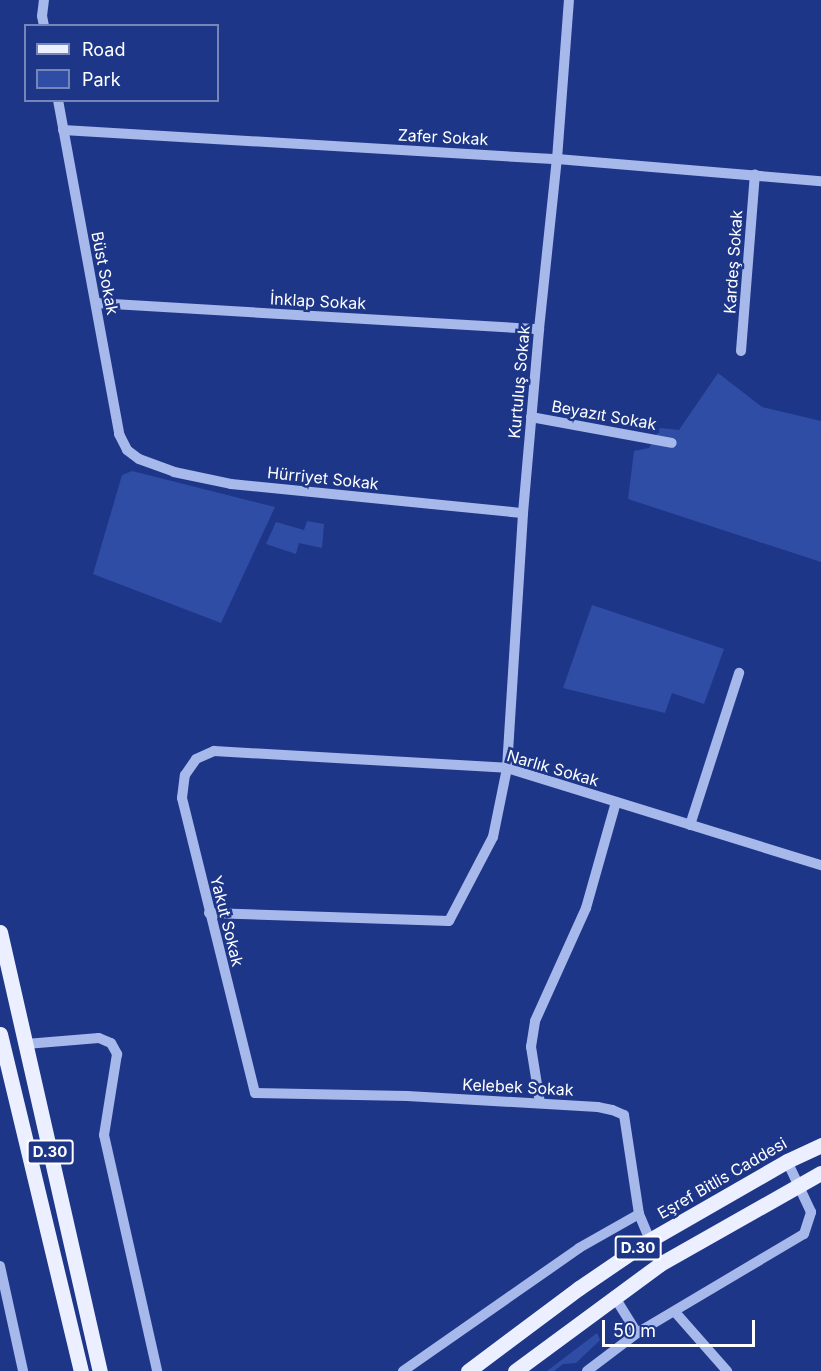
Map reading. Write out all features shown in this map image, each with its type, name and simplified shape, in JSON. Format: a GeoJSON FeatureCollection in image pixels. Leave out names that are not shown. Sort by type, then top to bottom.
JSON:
{"type":"FeatureCollection","features":[{"type":"Feature","properties":{"kind":"main road","name":"D.30"},"geometry":{"type":"LineString","coordinates":[[0,932],[100,1371]]}},
{"type":"Feature","properties":{"kind":"main road","name":"D.30"},"geometry":{"type":"LineString","coordinates":[[0,1034],[81,1371]]}},
{"type":"Feature","properties":{"kind":"main road","name":"Eşref Bitlis Caddesi"},"geometry":{"type":"LineString","coordinates":[[468,1371],[550,1309],[648,1241],[787,1161],[821,1145]]}},
{"type":"Feature","properties":{"kind":"main road","name":"D.30"},"geometry":{"type":"LineString","coordinates":[[515,1371],[660,1264],[821,1173]]}},
{"type":"Feature","properties":{"kind":"street"},"geometry":{"type":"LineString","coordinates":[[44,0],[44,24]]}},
{"type":"Feature","properties":{"kind":"street","name":"Kurtuluş Sokak"},"geometry":{"type":"LineString","coordinates":[[209,912],[450,921],[493,837],[507,768],[523,513],[557,159],[569,0]]}},
{"type":"Feature","properties":{"kind":"street","name":"Büst Sokak"},"geometry":{"type":"LineString","coordinates":[[58,102],[119,434],[127,450]]}},
{"type":"Feature","properties":{"kind":"street","name":"Zafer Sokak"},"geometry":{"type":"LineString","coordinates":[[63,130],[557,159],[821,181]]}},
{"type":"Feature","properties":{"kind":"street","name":"Kardeş Sokak"},"geometry":{"type":"LineString","coordinates":[[741,351],[755,175]]}},
{"type":"Feature","properties":{"kind":"street","name":"İnklap Sokak"},"geometry":{"type":"LineString","coordinates":[[96,303],[539,329]]}},
{"type":"Feature","properties":{"kind":"street","name":"Beyazıt Sokak"},"geometry":{"type":"LineString","coordinates":[[531,417],[672,443]]}},
{"type":"Feature","properties":{"kind":"street","name":"Hürriyet Sokak"},"geometry":{"type":"LineString","coordinates":[[127,450],[139,459],[174,472],[231,484],[523,513]]}},
{"type":"Feature","properties":{"kind":"street"},"geometry":{"type":"LineString","coordinates":[[690,825],[739,673]]}},
{"type":"Feature","properties":{"kind":"street","name":"Narlık Sokak"},"geometry":{"type":"LineString","coordinates":[[196,759],[214,751],[507,768],[821,865]]}},
{"type":"Feature","properties":{"kind":"street","name":"Yakut Sokak"},"geometry":{"type":"LineString","coordinates":[[196,759],[185,776],[182,798],[255,1094]]}},
{"type":"Feature","properties":{"kind":"street"},"geometry":{"type":"LineString","coordinates":[[540,1103],[531,1047],[535,1021],[586,908],[616,802]]}},
{"type":"Feature","properties":{"kind":"street"},"geometry":{"type":"LineString","coordinates":[[26,1044],[99,1038],[111,1043],[117,1054],[104,1135],[157,1371]]}},
{"type":"Feature","properties":{"kind":"street","name":"Kelebek Sokak"},"geometry":{"type":"LineString","coordinates":[[255,1094],[407,1096],[540,1103],[598,1107],[624,1115],[639,1214],[648,1241],[660,1264]]}},
{"type":"Feature","properties":{"kind":"street"},"geometry":{"type":"LineString","coordinates":[[587,1371],[637,1333],[804,1234],[811,1212],[787,1161]]}},
{"type":"Feature","properties":{"kind":"street"},"geometry":{"type":"LineString","coordinates":[[404,1371],[579,1248],[639,1214]]}},
{"type":"Feature","properties":{"kind":"street"},"geometry":{"type":"LineString","coordinates":[[0,1266],[23,1371]]}},
{"type":"Feature","properties":{"kind":"street"},"geometry":{"type":"LineString","coordinates":[[614,1296],[637,1333]]}},
{"type":"Feature","properties":{"kind":"street"},"geometry":{"type":"LineString","coordinates":[[675,1312],[727,1371]]}},
{"type":"Feature","properties":{"kind":"green space"},"geometry":{"type":"Polygon","coordinates":[[[718,373],[762,407],[821,421],[821,562],[628,499],[634,451],[649,448],[660,428],[679,430],[718,373]]]}},
{"type":"Feature","properties":{"kind":"green space"},"geometry":{"type":"Polygon","coordinates":[[[132,471],[275,507],[221,623],[93,574],[122,475],[132,471]]]}},
{"type":"Feature","properties":{"kind":"green space"},"geometry":{"type":"Polygon","coordinates":[[[307,521],[324,524],[322,548],[299,543],[296,554],[266,544],[276,522],[304,530],[307,521]]]}},
{"type":"Feature","properties":{"kind":"green space"},"geometry":{"type":"Polygon","coordinates":[[[592,605],[724,649],[704,704],[672,693],[665,713],[563,688],[592,605]]]}},
{"type":"Feature","properties":{"kind":"green space"},"geometry":{"type":"Polygon","coordinates":[[[597,1333],[600,1340],[576,1363],[563,1364],[554,1371],[547,1371],[597,1333]]]}}]}
